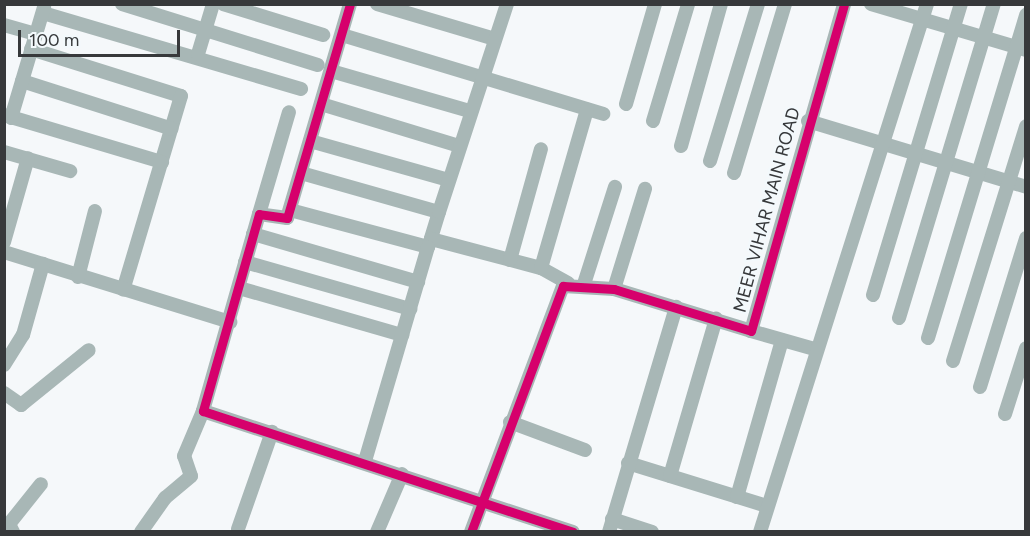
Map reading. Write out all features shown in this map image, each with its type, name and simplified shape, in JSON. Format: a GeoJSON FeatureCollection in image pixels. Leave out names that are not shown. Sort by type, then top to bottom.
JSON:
{"type":"FeatureCollection","features":[{"type":"Feature","properties":{"kind":"street"},"geometry":{"type":"LineString","coordinates":[[122,4],[206,28],[324,68],[470,111]]}},
{"type":"Feature","properties":{"kind":"street"},"geometry":{"type":"LineString","coordinates":[[198,54],[213,4]]}},
{"type":"Feature","properties":{"kind":"street"},"geometry":{"type":"LineString","coordinates":[[223,4],[323,35]]}},
{"type":"Feature","properties":{"kind":"street"},"geometry":{"type":"LineString","coordinates":[[259,214],[283,222],[290,210],[321,104],[324,68],[342,35],[350,4]]}},
{"type":"Feature","properties":{"kind":"street"},"geometry":{"type":"LineString","coordinates":[[376,4],[495,39]]}},
{"type":"Feature","properties":{"kind":"street"},"geometry":{"type":"LineString","coordinates":[[365,461],[459,146],[507,4]]}},
{"type":"Feature","properties":{"kind":"street"},"geometry":{"type":"LineString","coordinates":[[626,104],[655,4]]}},
{"type":"Feature","properties":{"kind":"street"},"geometry":{"type":"LineString","coordinates":[[653,121],[688,4]]}},
{"type":"Feature","properties":{"kind":"street"},"geometry":{"type":"LineString","coordinates":[[681,146],[721,4]]}},
{"type":"Feature","properties":{"kind":"street"},"geometry":{"type":"LineString","coordinates":[[710,161],[758,4]]}},
{"type":"Feature","properties":{"kind":"street"},"geometry":{"type":"LineString","coordinates":[[734,173],[785,4]]}},
{"type":"Feature","properties":{"kind":"street","name":"MEER VIHAR MAIN ROAD"},"geometry":{"type":"LineString","coordinates":[[568,283],[614,289],[751,331],[808,121],[844,4]]}},
{"type":"Feature","properties":{"kind":"street"},"geometry":{"type":"LineString","coordinates":[[871,4],[890,7],[922,20],[1021,49]]}},
{"type":"Feature","properties":{"kind":"street"},"geometry":{"type":"LineString","coordinates":[[760,531],[814,349],[885,145],[927,4]]}},
{"type":"Feature","properties":{"kind":"street"},"geometry":{"type":"LineString","coordinates":[[873,295],[913,153],[961,4]]}},
{"type":"Feature","properties":{"kind":"street"},"geometry":{"type":"LineString","coordinates":[[899,318],[994,4]]}},
{"type":"Feature","properties":{"kind":"street"},"geometry":{"type":"LineString","coordinates":[[162,162],[8,116],[22,81],[44,9],[198,54],[301,88]]}},
{"type":"Feature","properties":{"kind":"street"},"geometry":{"type":"LineString","coordinates":[[928,338],[976,172],[1021,49],[1026,15]]}},
{"type":"Feature","properties":{"kind":"street"},"geometry":{"type":"LineString","coordinates":[[4,25],[35,34]]}},
{"type":"Feature","properties":{"kind":"street"},"geometry":{"type":"LineString","coordinates":[[342,35],[603,114]]}},
{"type":"Feature","properties":{"kind":"street"},"geometry":{"type":"LineString","coordinates":[[31,49],[178,93],[172,129],[123,290]]}},
{"type":"Feature","properties":{"kind":"street"},"geometry":{"type":"LineString","coordinates":[[22,81],[172,129]]}},
{"type":"Feature","properties":{"kind":"street"},"geometry":{"type":"LineString","coordinates":[[321,104],[459,146]]}},
{"type":"Feature","properties":{"kind":"street"},"geometry":{"type":"LineString","coordinates":[[542,268],[587,110]]}},
{"type":"Feature","properties":{"kind":"street"},"geometry":{"type":"LineString","coordinates":[[141,531],[165,498],[191,476],[184,456],[203,411],[289,112]]}},
{"type":"Feature","properties":{"kind":"street"},"geometry":{"type":"LineString","coordinates":[[808,121],[1026,187]]}},
{"type":"Feature","properties":{"kind":"street"},"geometry":{"type":"LineString","coordinates":[[953,361],[1026,126]]}},
{"type":"Feature","properties":{"kind":"street"},"geometry":{"type":"LineString","coordinates":[[310,141],[449,180]]}},
{"type":"Feature","properties":{"kind":"street"},"geometry":{"type":"LineString","coordinates":[[510,260],[541,149]]}},
{"type":"Feature","properties":{"kind":"street"},"geometry":{"type":"LineString","coordinates":[[4,152],[70,171]]}},
{"type":"Feature","properties":{"kind":"street"},"geometry":{"type":"LineString","coordinates":[[4,242],[28,158]]}},
{"type":"Feature","properties":{"kind":"street"},"geometry":{"type":"LineString","coordinates":[[301,173],[439,212]]}},
{"type":"Feature","properties":{"kind":"street"},"geometry":{"type":"LineString","coordinates":[[584,284],[615,187]]}},
{"type":"Feature","properties":{"kind":"street"},"geometry":{"type":"LineString","coordinates":[[614,289],[645,189]]}},
{"type":"Feature","properties":{"kind":"street"},"geometry":{"type":"LineString","coordinates":[[290,210],[542,268],[568,283],[560,292],[471,531]]}},
{"type":"Feature","properties":{"kind":"street"},"geometry":{"type":"LineString","coordinates":[[78,277],[95,211]]}},
{"type":"Feature","properties":{"kind":"street"},"geometry":{"type":"LineString","coordinates":[[253,234],[418,282]]}},
{"type":"Feature","properties":{"kind":"street"},"geometry":{"type":"LineString","coordinates":[[980,387],[1026,238]]}},
{"type":"Feature","properties":{"kind":"street"},"geometry":{"type":"LineString","coordinates":[[4,252],[78,277],[230,322]]}},
{"type":"Feature","properties":{"kind":"street"},"geometry":{"type":"LineString","coordinates":[[245,262],[410,309]]}},
{"type":"Feature","properties":{"kind":"street"},"geometry":{"type":"LineString","coordinates":[[4,365],[23,335],[43,264]]}},
{"type":"Feature","properties":{"kind":"street"},"geometry":{"type":"LineString","coordinates":[[239,288],[402,335]]}},
{"type":"Feature","properties":{"kind":"street"},"geometry":{"type":"LineString","coordinates":[[652,531],[610,525],[676,307]]}},
{"type":"Feature","properties":{"kind":"street"},"geometry":{"type":"LineString","coordinates":[[670,476],[716,320]]}},
{"type":"Feature","properties":{"kind":"street"},"geometry":{"type":"LineString","coordinates":[[751,331],[814,349]]}},
{"type":"Feature","properties":{"kind":"street"},"geometry":{"type":"LineString","coordinates":[[737,497],[782,340]]}},
{"type":"Feature","properties":{"kind":"street"},"geometry":{"type":"LineString","coordinates":[[1005,414],[1026,348]]}},
{"type":"Feature","properties":{"kind":"street"},"geometry":{"type":"LineString","coordinates":[[4,393],[21,405],[89,350]]}},
{"type":"Feature","properties":{"kind":"street"},"geometry":{"type":"LineString","coordinates":[[203,411],[365,461],[479,505],[573,531]]}},
{"type":"Feature","properties":{"kind":"street"},"geometry":{"type":"LineString","coordinates":[[510,422],[585,450]]}},
{"type":"Feature","properties":{"kind":"street"},"geometry":{"type":"LineString","coordinates":[[238,529],[272,432]]}},
{"type":"Feature","properties":{"kind":"street"},"geometry":{"type":"LineString","coordinates":[[628,463],[767,506]]}},
{"type":"Feature","properties":{"kind":"street"},"geometry":{"type":"LineString","coordinates":[[376,531],[402,474]]}},
{"type":"Feature","properties":{"kind":"street"},"geometry":{"type":"LineString","coordinates":[[9,528],[41,484]]}},
{"type":"Feature","properties":{"kind":"cycle path"},"geometry":{"type":"LineString","coordinates":[[350,4],[287,218],[259,214],[203,411],[573,532]]}},
{"type":"Feature","properties":{"kind":"cycle path"},"geometry":{"type":"LineString","coordinates":[[471,532],[563,286],[614,289],[751,331],[844,4]]}}]}
